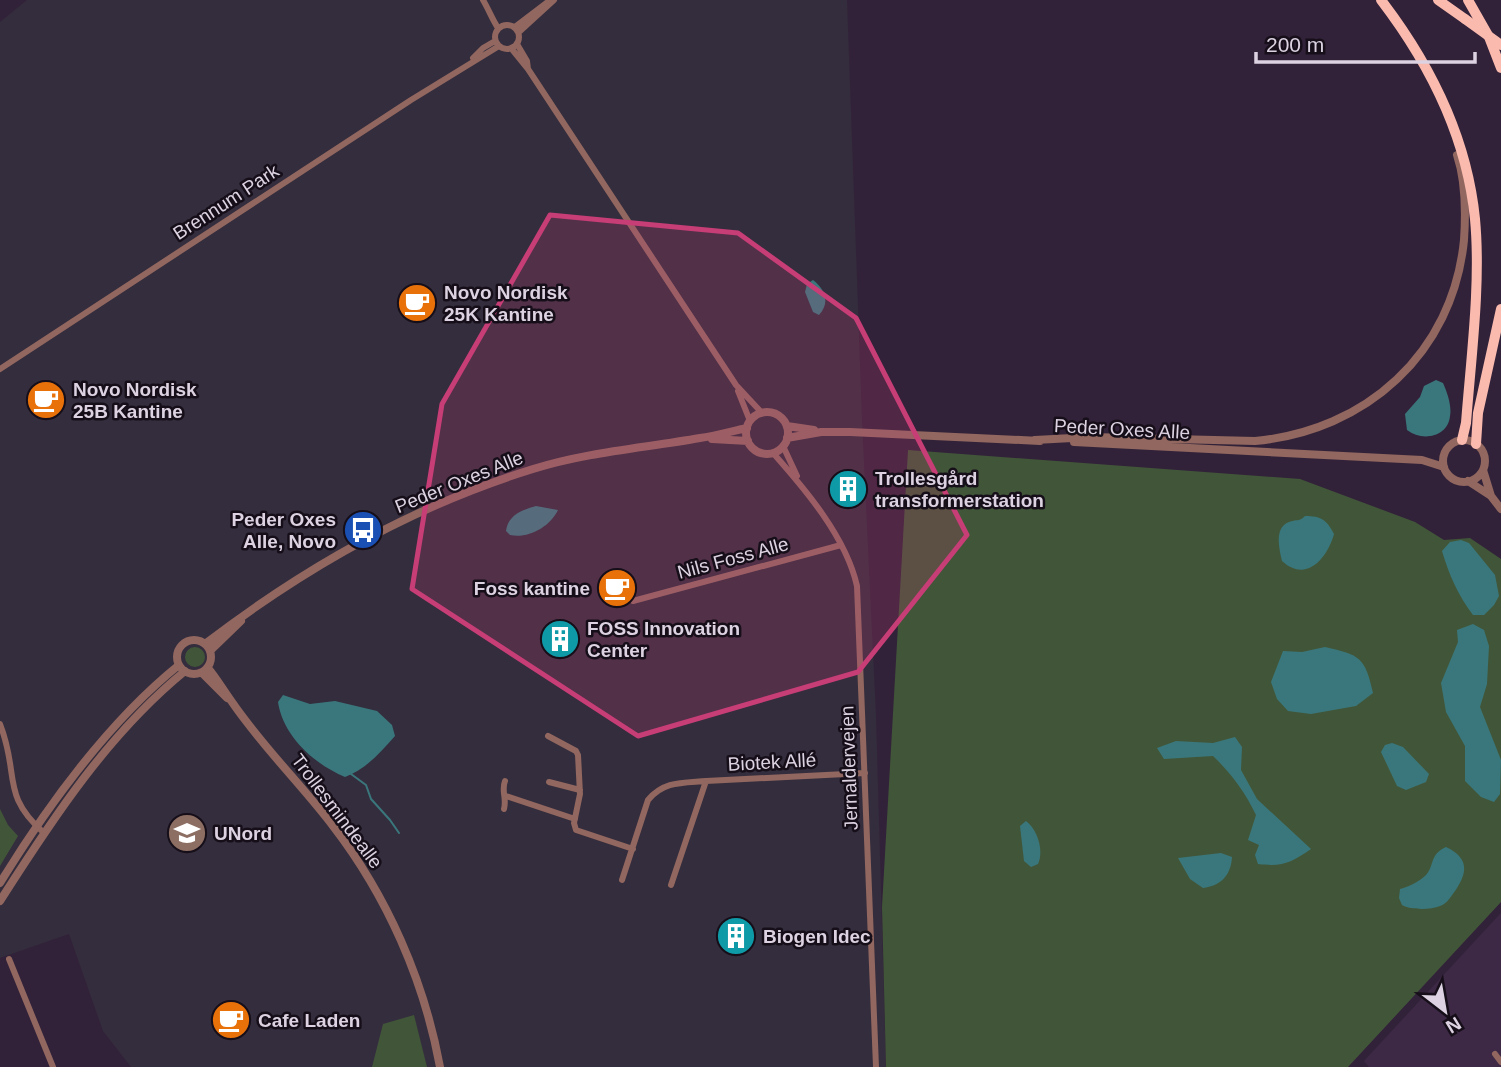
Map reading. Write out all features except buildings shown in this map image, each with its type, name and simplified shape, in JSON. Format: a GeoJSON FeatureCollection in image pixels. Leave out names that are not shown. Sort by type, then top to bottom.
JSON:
{"type":"FeatureCollection","features":[{"type":"Feature","properties":{"kind":"highway"},"geometry":{"type":"LineString","coordinates":[[1438,0],[1501,45]]}},
{"type":"Feature","properties":{"kind":"highway"},"geometry":{"type":"LineString","coordinates":[[1468,0],[1489,37],[1501,68]]}},
{"type":"Feature","properties":{"kind":"highway"},"geometry":{"type":"LineString","coordinates":[[1382,1],[1405,32],[1436,86],[1452,124],[1470,185],[1475,220],[1476,261],[1466,423],[1462,440]]}},
{"type":"Feature","properties":{"kind":"highway"},"geometry":{"type":"LineString","coordinates":[[1476,444],[1478,413],[1501,309]]}},
{"type":"Feature","properties":{"kind":"street"},"geometry":{"type":"LineString","coordinates":[[483,0],[492,14],[497,15],[501,26],[497,43],[506,49],[514,46]]}},
{"type":"Feature","properties":{"kind":"street"},"geometry":{"type":"LineString","coordinates":[[552,0],[541,5],[517,30],[514,46],[522,64],[528,69],[736,385],[762,413],[778,415],[787,426],[785,442],[773,453],[758,451],[748,441],[749,425],[736,385]]}},
{"type":"Feature","properties":{"kind":"street"},"geometry":{"type":"LineString","coordinates":[[1035,440],[1091,437],[1255,441],[1295,436],[1333,423],[1368,403],[1393,383],[1422,351],[1444,314],[1459,273],[1466,216],[1464,188],[1458,159],[1440,105],[1382,1]]}},
{"type":"Feature","properties":{"kind":"street"},"geometry":{"type":"LineString","coordinates":[[501,26],[517,30]]}},
{"type":"Feature","properties":{"kind":"street","name":"Brennum Park"},"geometry":{"type":"LineString","coordinates":[[0,369],[497,43]]}},
{"type":"Feature","properties":{"kind":"street"},"geometry":{"type":"LineString","coordinates":[[749,425],[762,413]]}},
{"type":"Feature","properties":{"kind":"street","name":"Peder Oxes Alle"},"geometry":{"type":"LineString","coordinates":[[208,647],[250,612],[335,555],[453,498],[534,468],[587,455],[702,438],[749,425]]}},
{"type":"Feature","properties":{"kind":"street","name":"Peder Oxes Alle"},"geometry":{"type":"LineString","coordinates":[[787,426],[821,432],[1422,460],[1444,467]]}},
{"type":"Feature","properties":{"kind":"street","name":"Peder Oxes Alle"},"geometry":{"type":"LineString","coordinates":[[785,442],[821,432]]}},
{"type":"Feature","properties":{"kind":"street","name":"Peder Oxes Alle"},"geometry":{"type":"LineString","coordinates":[[702,438],[748,441]]}},
{"type":"Feature","properties":{"kind":"street"},"geometry":{"type":"LineString","coordinates":[[1491,496],[1483,470],[1484,455],[1476,444],[1462,440],[1451,445],[1444,455],[1444,467],[1453,479],[1468,481],[1491,496],[1501,509]]}},
{"type":"Feature","properties":{"kind":"street","name":"Jernaldervejen"},"geometry":{"type":"LineString","coordinates":[[785,442],[801,484]]}},
{"type":"Feature","properties":{"kind":"street","name":"Jernaldervejen"},"geometry":{"type":"LineString","coordinates":[[773,453],[801,484],[841,545],[854,571],[857,586],[876,1067]]}},
{"type":"Feature","properties":{"kind":"street","name":"Peder Oxes Alle"},"geometry":{"type":"LineString","coordinates":[[1422,460],[1444,455]]}},
{"type":"Feature","properties":{"kind":"street"},"geometry":{"type":"LineString","coordinates":[[1468,481],[1483,470]]}},
{"type":"Feature","properties":{"kind":"street","name":"Nils Foss Alle"},"geometry":{"type":"LineString","coordinates":[[634,601],[841,545]]}},
{"type":"Feature","properties":{"kind":"street"},"geometry":{"type":"LineString","coordinates":[[190,640],[208,647],[212,656],[205,670],[196,674],[182,668],[177,655],[181,646],[190,640]]}},
{"type":"Feature","properties":{"kind":"street"},"geometry":{"type":"LineString","coordinates":[[0,883],[34,827],[78,771],[127,714],[182,668]]}},
{"type":"Feature","properties":{"kind":"street"},"geometry":{"type":"LineString","coordinates":[[0,901],[83,777],[182,668]]}},
{"type":"Feature","properties":{"kind":"street","name":"Trollesmindealle"},"geometry":{"type":"LineString","coordinates":[[205,670],[332,825],[381,900],[402,942],[440,1067]]}},
{"type":"Feature","properties":{"kind":"street"},"geometry":{"type":"LineString","coordinates":[[0,724],[6,745],[9,796],[18,814],[44,833]]}},
{"type":"Feature","properties":{"kind":"street"},"geometry":{"type":"LineString","coordinates":[[548,736],[576,751],[578,755],[580,790],[575,828],[633,849]]}},
{"type":"Feature","properties":{"kind":"street","name":"Biotek Allé"},"geometry":{"type":"LineString","coordinates":[[671,885],[706,781],[865,773]]}},
{"type":"Feature","properties":{"kind":"street"},"geometry":{"type":"LineString","coordinates":[[504,809],[506,796],[502,788],[505,781]]}},
{"type":"Feature","properties":{"kind":"street"},"geometry":{"type":"LineString","coordinates":[[622,880],[648,800],[655,792],[670,784],[706,781]]}},
{"type":"Feature","properties":{"kind":"street"},"geometry":{"type":"LineString","coordinates":[[549,782],[580,790]]}},
{"type":"Feature","properties":{"kind":"street"},"geometry":{"type":"LineString","coordinates":[[506,796],[575,819]]}},
{"type":"Feature","properties":{"kind":"street"},"geometry":{"type":"LineString","coordinates":[[9,959],[53,1067]]}},
{"type":"Feature","properties":{"kind":"street"},"geometry":{"type":"LineString","coordinates":[[1495,1054],[1501,1062]]}},
{"type":"Feature","properties":{"kind":"highlighted area"},"geometry":{"type":"Polygon","coordinates":[[[550,215],[738,233],[856,318],[967,535],[858,672],[638,736],[412,589],[442,404],[550,215]]]}},
{"type":"Feature","properties":{"kind":"shaded area"},"geometry":{"type":"Polygon","coordinates":[[[27,0],[847,0],[876,715],[886,1067],[131,1067],[103,1031],[69,934],[0,958],[0,22],[27,0]]]}},
{"type":"Feature","properties":{"kind":"shaded area"},"geometry":{"type":"Polygon","coordinates":[[[813,280],[825,297],[825,306],[819,315],[813,312],[805,292],[807,284],[813,280]]]}},
{"type":"Feature","properties":{"kind":"shaded area"},"geometry":{"type":"Polygon","coordinates":[[[1436,380],[1443,383],[1449,399],[1448,423],[1445,429],[1433,435],[1413,434],[1407,430],[1405,414],[1420,397],[1424,386],[1436,380]]]}},
{"type":"Feature","properties":{"kind":"shaded area"},"geometry":{"type":"Polygon","coordinates":[[[908,450],[1300,479],[1415,522],[1444,540],[1470,538],[1501,559],[1501,902],[1348,1067],[886,1067],[882,907],[908,450]]]}},
{"type":"Feature","properties":{"kind":"shaded area"},"geometry":{"type":"Polygon","coordinates":[[[536,506],[558,510],[550,522],[531,533],[517,536],[506,531],[513,517],[536,506]]]}},
{"type":"Feature","properties":{"kind":"shaded area"},"geometry":{"type":"Polygon","coordinates":[[[1305,516],[1323,520],[1334,534],[1321,559],[1307,569],[1299,570],[1282,561],[1279,534],[1284,525],[1305,516]]]}},
{"type":"Feature","properties":{"kind":"shaded area"},"geometry":{"type":"Polygon","coordinates":[[[1461,540],[1469,543],[1495,575],[1499,596],[1484,615],[1473,615],[1454,584],[1442,551],[1450,542],[1461,540]]]}},
{"type":"Feature","properties":{"kind":"shaded area"},"geometry":{"type":"Polygon","coordinates":[[[1473,624],[1484,630],[1489,646],[1487,684],[1480,707],[1501,760],[1500,794],[1494,802],[1481,797],[1465,781],[1465,746],[1446,712],[1441,683],[1458,642],[1457,630],[1473,624]]]}},
{"type":"Feature","properties":{"kind":"shaded area"},"geometry":{"type":"Polygon","coordinates":[[[195,647],[202,650],[205,657],[202,664],[195,667],[188,664],[185,657],[188,650],[195,647]]]}},
{"type":"Feature","properties":{"kind":"shaded area"},"geometry":{"type":"Polygon","coordinates":[[[1325,647],[1346,652],[1359,660],[1367,672],[1373,693],[1356,706],[1311,714],[1288,711],[1277,699],[1271,682],[1283,651],[1302,652],[1325,647]]]}},
{"type":"Feature","properties":{"kind":"shaded area"},"geometry":{"type":"Polygon","coordinates":[[[283,695],[310,704],[335,701],[377,711],[392,725],[395,736],[366,765],[345,777],[311,757],[293,737],[286,726],[278,702],[283,695]]]}},
{"type":"Feature","properties":{"kind":"shaded area"},"geometry":{"type":"Polygon","coordinates":[[[1235,737],[1242,747],[1241,770],[1257,799],[1311,849],[1292,861],[1274,865],[1258,864],[1255,855],[1259,845],[1248,840],[1256,815],[1237,783],[1213,756],[1164,759],[1157,748],[1176,741],[1213,743],[1235,737]]]}},
{"type":"Feature","properties":{"kind":"shaded area"},"geometry":{"type":"Polygon","coordinates":[[[1392,743],[1403,747],[1429,774],[1426,782],[1406,790],[1397,786],[1381,752],[1385,745],[1392,743]]]}},
{"type":"Feature","properties":{"kind":"shaded area"},"geometry":{"type":"Polygon","coordinates":[[[0,809],[8,825],[18,836],[0,866],[0,809]]]}},
{"type":"Feature","properties":{"kind":"shaded area"},"geometry":{"type":"Polygon","coordinates":[[[1026,821],[1037,835],[1040,847],[1038,864],[1031,867],[1024,861],[1020,826],[1026,821]]]}},
{"type":"Feature","properties":{"kind":"shaded area"},"geometry":{"type":"Polygon","coordinates":[[[1446,847],[1459,856],[1464,866],[1462,878],[1447,902],[1431,908],[1415,909],[1402,905],[1399,898],[1400,889],[1414,884],[1426,875],[1437,853],[1446,847]]]}},
{"type":"Feature","properties":{"kind":"shaded area"},"geometry":{"type":"Polygon","coordinates":[[[1221,853],[1232,857],[1227,875],[1215,885],[1203,888],[1190,879],[1178,858],[1221,853]]]}},
{"type":"Feature","properties":{"kind":"shaded area"},"geometry":{"type":"Polygon","coordinates":[[[1501,913],[1501,1067],[1369,1067],[1364,1061],[1501,913]]]}},
{"type":"Feature","properties":{"kind":"shaded area"},"geometry":{"type":"Polygon","coordinates":[[[414,1015],[427,1067],[372,1067],[383,1024],[414,1015]]]}},
{"type":"Feature","properties":{"kind":"waterway"},"geometry":{"type":"LineString","coordinates":[[351,774],[366,785],[371,799],[399,833]]}},
{"type":"Feature","properties":{"kind":"place","name":"Novo Nordisk 25K Kantine"},"geometry":{"type":"Point","coordinates":[417,303]}},
{"type":"Feature","properties":{"kind":"place","name":"Novo Nordisk 25B Kantine"},"geometry":{"type":"Point","coordinates":[46,400]}},
{"type":"Feature","properties":{"kind":"place","name":"Trollesgård transformerstation"},"geometry":{"type":"Point","coordinates":[848,489]}},
{"type":"Feature","properties":{"kind":"place","name":"Peder Oxes Alle, Novo"},"geometry":{"type":"Point","coordinates":[363,530]}},
{"type":"Feature","properties":{"kind":"place","name":"Foss kantine"},"geometry":{"type":"Point","coordinates":[617,588]}},
{"type":"Feature","properties":{"kind":"place","name":"FOSS Innovation Center"},"geometry":{"type":"Point","coordinates":[560,639]}},
{"type":"Feature","properties":{"kind":"place","name":"UNord"},"geometry":{"type":"Point","coordinates":[187,833]}},
{"type":"Feature","properties":{"kind":"place","name":"Biogen Idec"},"geometry":{"type":"Point","coordinates":[736,936]}},
{"type":"Feature","properties":{"kind":"place","name":"Cafe Laden"},"geometry":{"type":"Point","coordinates":[231,1020]}}]}
